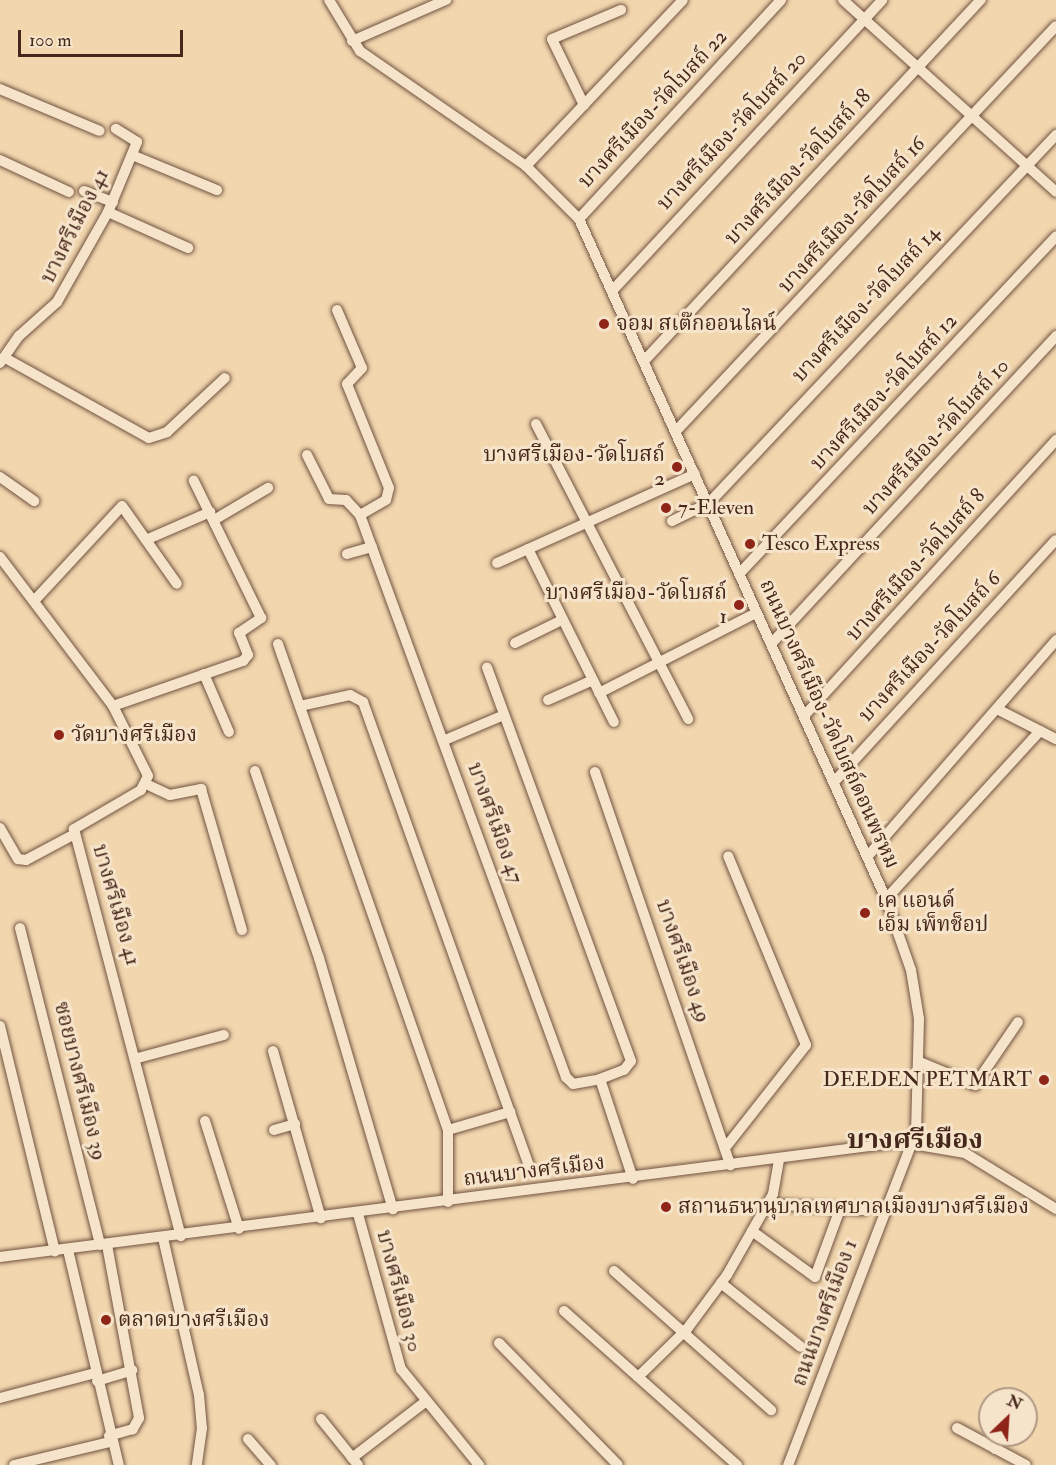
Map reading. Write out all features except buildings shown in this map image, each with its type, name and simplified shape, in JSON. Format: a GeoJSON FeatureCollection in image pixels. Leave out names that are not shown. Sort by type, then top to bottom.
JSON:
{"type":"FeatureCollection","features":[{"type":"Feature","properties":{"kind":"street","name":"ถนนบางศรีเมือง-วัดโบสถ์ดอนพรหม"},"geometry":{"type":"LineString","coordinates":[[329,0],[352,41],[526,166],[579,219],[710,503],[756,613],[886,899],[913,979],[920,1062],[913,1142]]}},
{"type":"Feature","properties":{"kind":"street"},"geometry":{"type":"LineString","coordinates":[[352,41],[446,0]]}},
{"type":"Feature","properties":{"kind":"street"},"geometry":{"type":"LineString","coordinates":[[526,166],[683,0]]}},
{"type":"Feature","properties":{"kind":"street","name":"บางศรีเมือง-วัดโบสถ์ 22"},"geometry":{"type":"LineString","coordinates":[[579,219],[781,0]]}},
{"type":"Feature","properties":{"kind":"street"},"geometry":{"type":"LineString","coordinates":[[843,0],[1056,192]]}},
{"type":"Feature","properties":{"kind":"street","name":"บางศรีเมือง-วัดโบสถ์ 20"},"geometry":{"type":"LineString","coordinates":[[612,291],[882,0]]}},
{"type":"Feature","properties":{"kind":"street","name":"บางศรีเมือง-วัดโบสถ์ 18"},"geometry":{"type":"LineString","coordinates":[[644,361],[981,0]]}},
{"type":"Feature","properties":{"kind":"street"},"geometry":{"type":"LineString","coordinates":[[584,105],[552,39],[621,10]]}},
{"type":"Feature","properties":{"kind":"street","name":"บางศรีเมือง-วัดโบสถ์ 16"},"geometry":{"type":"LineString","coordinates":[[676,431],[1056,26]]}},
{"type":"Feature","properties":{"kind":"street"},"geometry":{"type":"LineString","coordinates":[[0,89],[100,131]]}},
{"type":"Feature","properties":{"kind":"street"},"geometry":{"type":"LineString","coordinates":[[116,129],[137,138],[132,155],[217,190]]}},
{"type":"Feature","properties":{"kind":"street","name":"บางศรีเมือง-วัดโบสถ์ 14"},"geometry":{"type":"LineString","coordinates":[[710,503],[1056,135]]}},
{"type":"Feature","properties":{"kind":"street","name":"บางศรีเมือง 41"},"geometry":{"type":"LineString","coordinates":[[3,361],[19,336],[57,302],[110,207],[132,155]]}},
{"type":"Feature","properties":{"kind":"street"},"geometry":{"type":"LineString","coordinates":[[0,160],[69,192]]}},
{"type":"Feature","properties":{"kind":"street"},"geometry":{"type":"LineString","coordinates":[[84,191],[188,248]]}},
{"type":"Feature","properties":{"kind":"street","name":"บางศรีเมือง-วัดโบสถ์ 12"},"geometry":{"type":"LineString","coordinates":[[740,573],[1056,236]]}},
{"type":"Feature","properties":{"kind":"street"},"geometry":{"type":"LineString","coordinates":[[308,455],[329,499],[346,500],[360,515],[386,500],[389,488],[347,384],[362,368],[337,310]]}},
{"type":"Feature","properties":{"kind":"street","name":"บางศรีเมือง-วัดโบสถ์ 10"},"geometry":{"type":"LineString","coordinates":[[771,644],[1056,336]]}},
{"type":"Feature","properties":{"kind":"street"},"geometry":{"type":"LineString","coordinates":[[3,361],[148,438],[167,432],[225,378]]}},
{"type":"Feature","properties":{"kind":"street"},"geometry":{"type":"LineString","coordinates":[[536,424],[688,719]]}},
{"type":"Feature","properties":{"kind":"street","name":"บางศรีเมือง-วัดโบสถ์ 8"},"geometry":{"type":"LineString","coordinates":[[804,716],[1056,440]]}},
{"type":"Feature","properties":{"kind":"street"},"geometry":{"type":"LineString","coordinates":[[497,563],[695,474]]}},
{"type":"Feature","properties":{"kind":"street"},"geometry":{"type":"LineString","coordinates":[[0,477],[34,501]]}},
{"type":"Feature","properties":{"kind":"street"},"geometry":{"type":"LineString","coordinates":[[112,706],[246,659],[239,633],[261,618],[194,481]]}},
{"type":"Feature","properties":{"kind":"street"},"geometry":{"type":"LineString","coordinates":[[148,539],[212,516],[268,488]]}},
{"type":"Feature","properties":{"kind":"street"},"geometry":{"type":"LineString","coordinates":[[672,521],[710,503]]}},
{"type":"Feature","properties":{"kind":"street"},"geometry":{"type":"LineString","coordinates":[[34,601],[121,506],[148,539],[177,584]]}},
{"type":"Feature","properties":{"kind":"street","name":"บางศรีเมือง 47"},"geometry":{"type":"LineString","coordinates":[[360,515],[445,740],[566,1077],[573,1084],[600,1079],[629,1066],[504,715]]}},
{"type":"Feature","properties":{"kind":"street","name":"บางศรีเมือง-วัดโบสถ์ 6"},"geometry":{"type":"LineString","coordinates":[[834,782],[1056,540]]}},
{"type":"Feature","properties":{"kind":"street"},"geometry":{"type":"LineString","coordinates":[[347,554],[372,547]]}},
{"type":"Feature","properties":{"kind":"street"},"geometry":{"type":"LineString","coordinates":[[528,549],[614,722]]}},
{"type":"Feature","properties":{"kind":"street"},"geometry":{"type":"LineString","coordinates":[[0,557],[112,706],[140,754],[146,784],[170,795],[201,789],[242,930]]}},
{"type":"Feature","properties":{"kind":"street"},"geometry":{"type":"LineString","coordinates":[[599,693],[756,613]]}},
{"type":"Feature","properties":{"kind":"street"},"geometry":{"type":"LineString","coordinates":[[515,643],[562,620]]}},
{"type":"Feature","properties":{"kind":"street"},"geometry":{"type":"LineString","coordinates":[[867,857],[1056,640]]}},
{"type":"Feature","properties":{"kind":"street"},"geometry":{"type":"LineString","coordinates":[[278,644],[448,1130],[448,1202]]}},
{"type":"Feature","properties":{"kind":"street"},"geometry":{"type":"LineString","coordinates":[[445,740],[504,715],[487,668]]}},
{"type":"Feature","properties":{"kind":"street"},"geometry":{"type":"LineString","coordinates":[[204,674],[229,732]]}},
{"type":"Feature","properties":{"kind":"street"},"geometry":{"type":"LineString","coordinates":[[548,700],[592,680]]}},
{"type":"Feature","properties":{"kind":"street"},"geometry":{"type":"LineString","coordinates":[[300,706],[350,695],[363,702],[529,1165]]}},
{"type":"Feature","properties":{"kind":"street"},"geometry":{"type":"LineString","coordinates":[[997,709],[1056,739]]}},
{"type":"Feature","properties":{"kind":"street"},"geometry":{"type":"LineString","coordinates":[[886,899],[1040,731]]}},
{"type":"Feature","properties":{"kind":"street"},"geometry":{"type":"LineString","coordinates":[[255,771],[319,958],[393,1209]]}},
{"type":"Feature","properties":{"kind":"street","name":"บางศรีเมือง 49"},"geometry":{"type":"LineString","coordinates":[[594,772],[730,1165]]}},
{"type":"Feature","properties":{"kind":"street","name":"บางศรีเมือง 41"},"geometry":{"type":"LineString","coordinates":[[146,784],[77,825],[75,834],[138,1058],[182,1236]]}},
{"type":"Feature","properties":{"kind":"street"},"geometry":{"type":"LineString","coordinates":[[0,828],[14,853],[26,860],[75,834]]}},
{"type":"Feature","properties":{"kind":"street"},"geometry":{"type":"LineString","coordinates":[[725,1148],[806,1045],[729,856]]}},
{"type":"Feature","properties":{"kind":"street","name":"ซอยบางศรีเมือง 39"},"geometry":{"type":"LineString","coordinates":[[20,928],[104,1245],[132,1370],[137,1425],[110,1439]]}},
{"type":"Feature","properties":{"kind":"street"},"geometry":{"type":"LineString","coordinates":[[920,1062],[975,1085],[1018,1022]]}},
{"type":"Feature","properties":{"kind":"street"},"geometry":{"type":"LineString","coordinates":[[0,1026],[55,1251]]}},
{"type":"Feature","properties":{"kind":"street"},"geometry":{"type":"LineString","coordinates":[[138,1058],[224,1035]]}},
{"type":"Feature","properties":{"kind":"street"},"geometry":{"type":"LineString","coordinates":[[273,1051],[321,1218]]}},
{"type":"Feature","properties":{"kind":"street"},"geometry":{"type":"LineString","coordinates":[[600,1079],[633,1179]]}},
{"type":"Feature","properties":{"kind":"street"},"geometry":{"type":"LineString","coordinates":[[448,1130],[510,1112]]}},
{"type":"Feature","properties":{"kind":"street"},"geometry":{"type":"LineString","coordinates":[[205,1120],[239,1229]]}},
{"type":"Feature","properties":{"kind":"street"},"geometry":{"type":"LineString","coordinates":[[274,1130],[295,1124]]}},
{"type":"Feature","properties":{"kind":"street","name":"ถนนบางศรีเมือง"},"geometry":{"type":"LineString","coordinates":[[0,1257],[239,1229],[913,1142],[965,1153],[1056,1209]]}},
{"type":"Feature","properties":{"kind":"street","name":"ถนนบางศรีเมือง 1"},"geometry":{"type":"LineString","coordinates":[[788,1465],[913,1142]]}},
{"type":"Feature","properties":{"kind":"street"},"geometry":{"type":"LineString","coordinates":[[638,1377],[683,1332],[721,1283],[768,1204],[779,1159]]}},
{"type":"Feature","properties":{"kind":"street"},"geometry":{"type":"LineString","coordinates":[[768,1204],[864,1210]]}},
{"type":"Feature","properties":{"kind":"street"},"geometry":{"type":"LineString","coordinates":[[752,1231],[815,1277],[840,1209]]}},
{"type":"Feature","properties":{"kind":"street","name":"บางศรีเมือง 30"},"geometry":{"type":"LineString","coordinates":[[357,1214],[395,1358],[425,1402],[474,1463]]}},
{"type":"Feature","properties":{"kind":"street"},"geometry":{"type":"LineString","coordinates":[[163,1238],[199,1395],[202,1428],[197,1465]]}},
{"type":"Feature","properties":{"kind":"street"},"geometry":{"type":"LineString","coordinates":[[68,1250],[110,1439],[119,1465]]}},
{"type":"Feature","properties":{"kind":"street"},"geometry":{"type":"LineString","coordinates":[[614,1271],[771,1410]]}},
{"type":"Feature","properties":{"kind":"street"},"geometry":{"type":"LineString","coordinates":[[721,1283],[801,1347]]}},
{"type":"Feature","properties":{"kind":"street"},"geometry":{"type":"LineString","coordinates":[[564,1311],[736,1465]]}},
{"type":"Feature","properties":{"kind":"street"},"geometry":{"type":"LineString","coordinates":[[499,1343],[618,1465]]}},
{"type":"Feature","properties":{"kind":"street"},"geometry":{"type":"LineString","coordinates":[[0,1398],[132,1370]]}},
{"type":"Feature","properties":{"kind":"street"},"geometry":{"type":"LineString","coordinates":[[321,1419],[355,1462],[425,1402]]}},
{"type":"Feature","properties":{"kind":"street"},"geometry":{"type":"LineString","coordinates":[[957,1428],[1026,1465]]}},
{"type":"Feature","properties":{"kind":"street"},"geometry":{"type":"LineString","coordinates":[[14,1465],[110,1439]]}},
{"type":"Feature","properties":{"kind":"street"},"geometry":{"type":"LineString","coordinates":[[248,1439],[271,1465]]}},
{"type":"Feature","properties":{"kind":"place","name":"จอม สเต๊กออนไลน์"},"geometry":{"type":"Point","coordinates":[604,324]}},
{"type":"Feature","properties":{"kind":"place","name":"บางศรีเมือง-วัดโบสถ์ 2"},"geometry":{"type":"Point","coordinates":[677,467]}},
{"type":"Feature","properties":{"kind":"place","name":"7-Eleven"},"geometry":{"type":"Point","coordinates":[666,508]}},
{"type":"Feature","properties":{"kind":"place","name":"Tesco Express"},"geometry":{"type":"Point","coordinates":[750,544]}},
{"type":"Feature","properties":{"kind":"place","name":"บางศรีเมือง-วัดโบสถ์ 1"},"geometry":{"type":"Point","coordinates":[739,605]}},
{"type":"Feature","properties":{"kind":"place","name":"วัดบางศรีเมือง"},"geometry":{"type":"Point","coordinates":[59,735]}},
{"type":"Feature","properties":{"kind":"place","name":"เค แอนด์ เอ็ม เพ็ทช็อป"},"geometry":{"type":"Point","coordinates":[865,913]}},
{"type":"Feature","properties":{"kind":"place","name":"DEEDEN PETMART"},"geometry":{"type":"Point","coordinates":[1044,1080]}},
{"type":"Feature","properties":{"kind":"place","name":"สถานธนานุบาลเทศบาลเมืองบางศรีเมือง"},"geometry":{"type":"Point","coordinates":[666,1207]}},
{"type":"Feature","properties":{"kind":"place","name":"ตลาดบางศรีเมือง"},"geometry":{"type":"Point","coordinates":[106,1320]}},
{"type":"Feature","properties":{"kind":"district","name":"บางศรีเมือง"},"geometry":{"type":"Point","coordinates":[915,1140]}}]}
